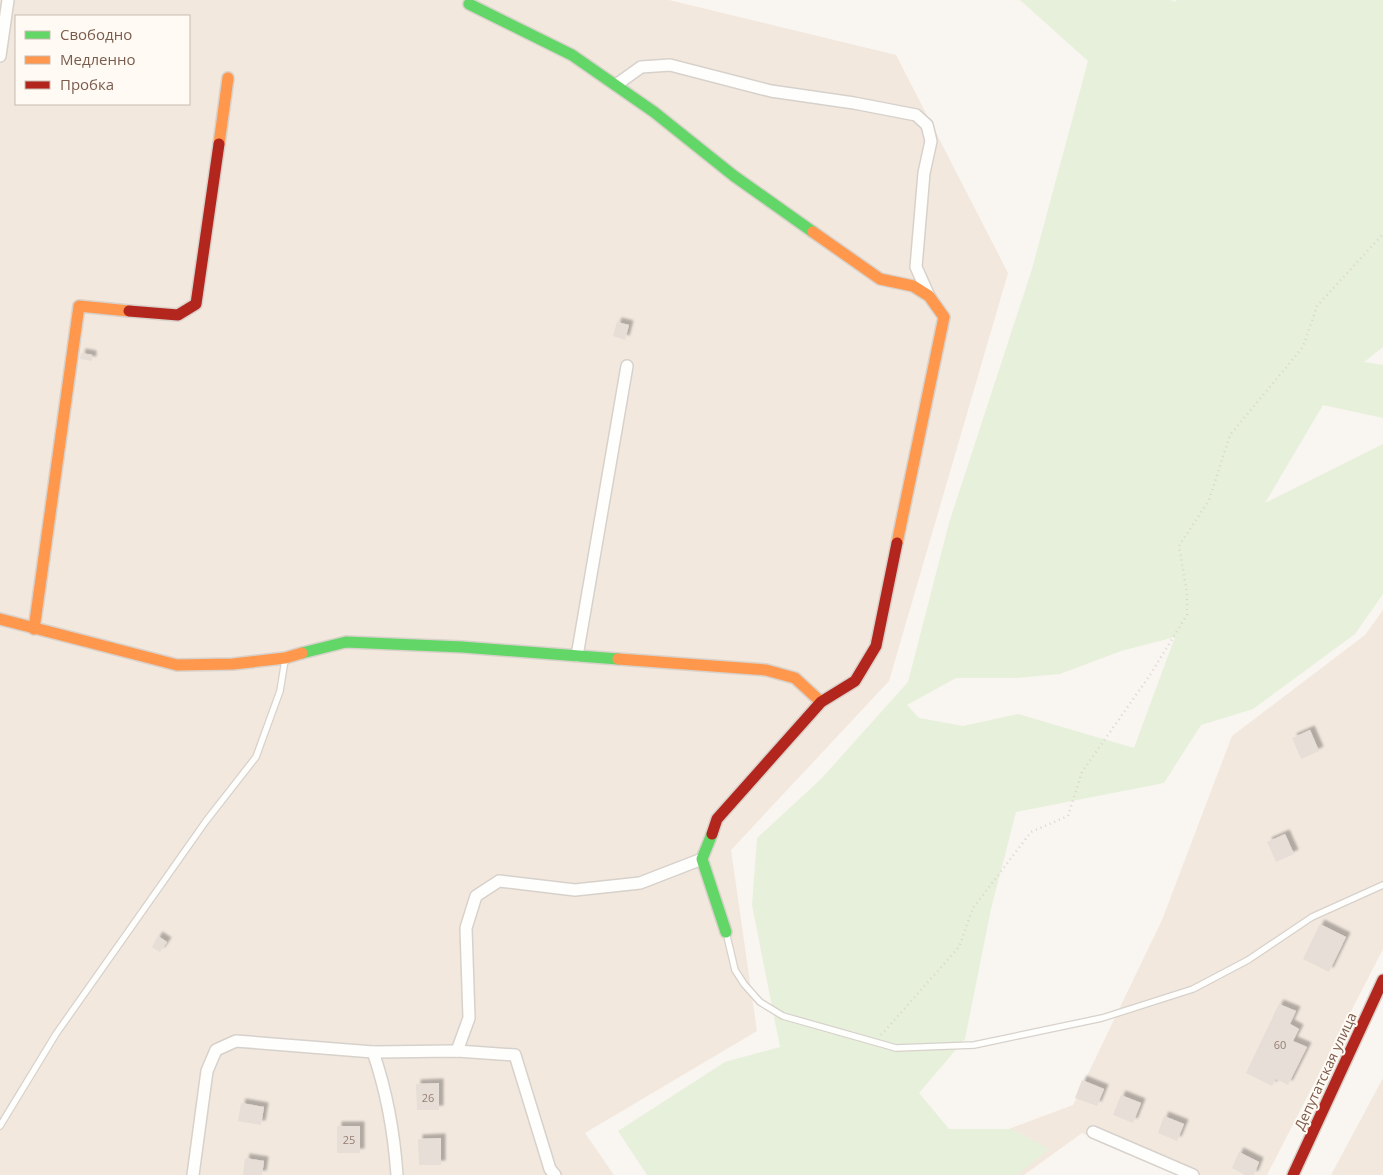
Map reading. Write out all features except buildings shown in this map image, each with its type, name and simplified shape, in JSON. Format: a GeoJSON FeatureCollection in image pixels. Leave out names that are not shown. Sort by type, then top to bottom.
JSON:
{"type":"FeatureCollection","features":[{"type":"Feature","properties":{"kind":"street"},"geometry":{"type":"LineString","coordinates":[[0,56],[8,0]]}},
{"type":"Feature","properties":{"kind":"street"},"geometry":{"type":"LineString","coordinates":[[469,4],[572,55],[654,112],[734,176],[880,279],[913,286],[929,296]]}},
{"type":"Feature","properties":{"kind":"street"},"geometry":{"type":"LineString","coordinates":[[616,85],[641,67],[670,65],[771,91],[854,103],[916,115],[927,125],[931,141],[924,173],[916,267],[929,296],[944,317],[876,646],[855,681],[821,702],[717,818],[702,860],[726,932]]}},
{"type":"Feature","properties":{"kind":"street"},"geometry":{"type":"LineString","coordinates":[[34,630],[79,306],[178,315],[196,304],[228,78]]}},
{"type":"Feature","properties":{"kind":"street"},"geometry":{"type":"LineString","coordinates":[[577,656],[627,366]]}},
{"type":"Feature","properties":{"kind":"street"},"geometry":{"type":"LineString","coordinates":[[0,619],[34,630],[177,665],[233,664],[285,658],[346,642],[462,647],[766,670],[795,678],[821,702]]}},
{"type":"Feature","properties":{"kind":"street"},"geometry":{"type":"LineString","coordinates":[[457,1052],[469,1018],[466,928],[476,896],[500,882],[574,890],[640,883],[702,860]]}},
{"type":"Feature","properties":{"kind":"street","name":"Депутатская улица"},"geometry":{"type":"LineString","coordinates":[[1293,1175],[1383,980]]}},
{"type":"Feature","properties":{"kind":"street"},"geometry":{"type":"LineString","coordinates":[[193,1175],[207,1071],[216,1050],[236,1042],[373,1052],[457,1052],[515,1055],[550,1169],[555,1175]]}},
{"type":"Feature","properties":{"kind":"street"},"geometry":{"type":"LineString","coordinates":[[373,1052],[381,1075],[395,1144],[397,1175]]}},
{"type":"Feature","properties":{"kind":"street"},"geometry":{"type":"LineString","coordinates":[[1092,1132],[1193,1175]]}},
{"type":"Feature","properties":{"kind":"lane"},"geometry":{"type":"LineString","coordinates":[[0,1126],[56,1034],[206,821],[256,757],[280,691],[285,658]]}},
{"type":"Feature","properties":{"kind":"lane"},"geometry":{"type":"LineString","coordinates":[[726,932],[735,970],[744,984],[760,1002],[783,1016],[896,1048],[974,1045],[1102,1018],[1193,988],[1248,960],[1312,917],[1383,885]]}},
{"type":"Feature","properties":{"kind":"path"},"geometry":{"type":"LineString","coordinates":[[875,1042],[959,946],[973,908],[1031,832],[1068,816],[1082,772],[1150,675],[1187,615],[1188,593],[1179,546],[1209,500],[1230,435],[1303,347],[1317,306],[1383,234]]}},
{"type":"Feature","properties":{"kind":"shaded area"},"geometry":{"type":"Polygon","coordinates":[[[0,0],[669,0],[896,55],[1008,273],[889,681],[731,850],[757,1031],[585,1133],[614,1175],[0,1175],[0,0]]]}},
{"type":"Feature","properties":{"kind":"shaded area"},"geometry":{"type":"Polygon","coordinates":[[[1383,610],[1383,949],[1267,1175],[1186,1175],[1082,1133],[1024,1175],[886,1175],[1073,1105],[1162,920],[1232,736],[1365,635],[1383,610]]]}},
{"type":"Feature","properties":{"kind":"shaded area"},"geometry":{"type":"Polygon","coordinates":[[[1383,1078],[1383,1175],[1331,1175],[1383,1078]]]}},
{"type":"Feature","properties":{"kind":"green space"},"geometry":{"type":"Polygon","coordinates":[[[1020,0],[1170,0],[1176,2],[1175,0],[1383,0],[1383,347],[1364,362],[1383,365],[1383,418],[1323,405],[1265,503],[1383,444],[1383,594],[1355,634],[1253,709],[1201,725],[1164,783],[1016,812],[991,909],[965,1039],[919,1093],[949,1129],[1012,1129],[1049,1149],[1017,1175],[647,1175],[618,1131],[725,1062],[780,1047],[752,905],[757,838],[821,779],[908,682],[949,523],[1032,269],[1088,61],[1020,0]],[[1175,637],[1121,651],[1060,674],[1015,678],[956,678],[907,705],[919,718],[963,726],[1018,714],[1134,748],[1175,637]]]}},
{"type":"Feature","properties":{"kind":"traffic: fast"},"geometry":{"type":"LineString","coordinates":[[469,4],[572,55],[654,112],[734,176],[813,232]]}},
{"type":"Feature","properties":{"kind":"traffic: fast"},"geometry":{"type":"LineString","coordinates":[[302,653],[346,642],[462,647],[618,659]]}},
{"type":"Feature","properties":{"kind":"traffic: fast"},"geometry":{"type":"LineString","coordinates":[[712,834],[702,859],[726,932]]}},
{"type":"Feature","properties":{"kind":"traffic: slow"},"geometry":{"type":"LineString","coordinates":[[219,144],[228,78]]}},
{"type":"Feature","properties":{"kind":"traffic: slow"},"geometry":{"type":"LineString","coordinates":[[813,232],[880,279],[913,286],[929,296],[944,317],[897,543]]}},
{"type":"Feature","properties":{"kind":"traffic: slow"},"geometry":{"type":"LineString","coordinates":[[34,629],[79,306],[129,311]]}},
{"type":"Feature","properties":{"kind":"traffic: slow"},"geometry":{"type":"LineString","coordinates":[[0,619],[177,665],[233,664],[285,658],[302,653]]}},
{"type":"Feature","properties":{"kind":"traffic: slow"},"geometry":{"type":"LineString","coordinates":[[618,659],[766,670],[795,678],[821,702]]}},
{"type":"Feature","properties":{"kind":"traffic: jam"},"geometry":{"type":"LineString","coordinates":[[129,311],[178,315],[196,304],[219,144]]}},
{"type":"Feature","properties":{"kind":"traffic: jam"},"geometry":{"type":"LineString","coordinates":[[712,834],[717,819],[821,702],[855,681],[876,646],[897,543]]}},
{"type":"Feature","properties":{"kind":"traffic: jam"},"geometry":{"type":"LineString","coordinates":[[1293,1175],[1383,980]]}}]}
